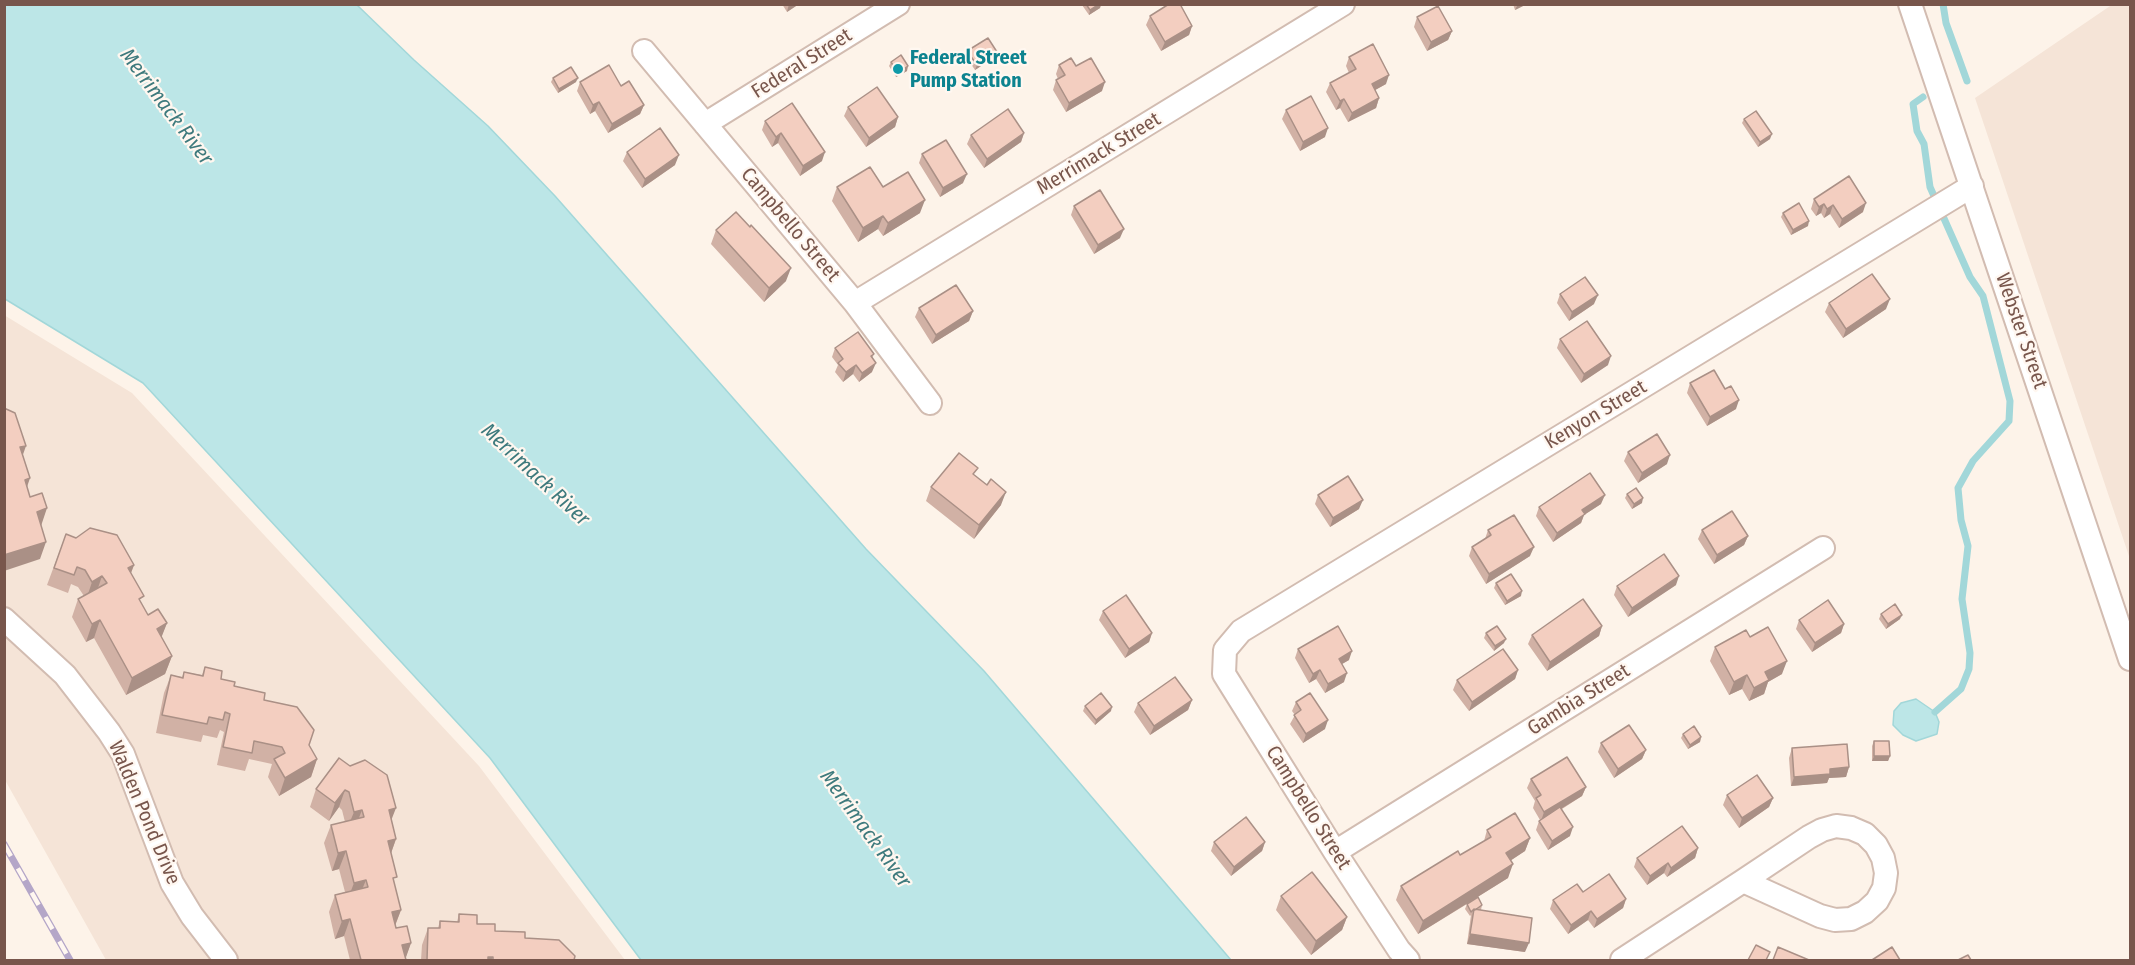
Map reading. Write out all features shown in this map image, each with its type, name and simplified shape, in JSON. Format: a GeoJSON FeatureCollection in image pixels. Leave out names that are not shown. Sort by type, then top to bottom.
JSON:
{"type":"FeatureCollection","features":[{"type":"Feature","properties":{"kind":"street","name":"Federal Street"},"geometry":{"type":"LineString","coordinates":[[705,124],[898,4]]}},
{"type":"Feature","properties":{"kind":"street","name":"Merrimack Street"},"geometry":{"type":"LineString","coordinates":[[855,303],[1343,4]]}},
{"type":"Feature","properties":{"kind":"street","name":"Webster Street"},"geometry":{"type":"LineString","coordinates":[[1910,4],[2130,658]]}},
{"type":"Feature","properties":{"kind":"street","name":"Campbello Street"},"geometry":{"type":"LineString","coordinates":[[644,51],[855,303],[930,404]]}},
{"type":"Feature","properties":{"kind":"street","name":"Kenyon Street"},"geometry":{"type":"LineString","coordinates":[[1225,650],[1241,631],[1972,186]]}},
{"type":"Feature","properties":{"kind":"street","name":"Gambia Street"},"geometry":{"type":"LineString","coordinates":[[1335,852],[1823,548]]}},
{"type":"Feature","properties":{"kind":"street","name":"Walden Pond Drive"},"geometry":{"type":"LineString","coordinates":[[4,619],[65,675],[109,732],[123,754],[172,883],[192,916],[226,960]]}},
{"type":"Feature","properties":{"kind":"street","name":"Campbello Street"},"geometry":{"type":"LineString","coordinates":[[1225,650],[1224,674],[1335,852],[1399,950],[1408,960]]}},
{"type":"Feature","properties":{"kind":"street"},"geometry":{"type":"LineString","coordinates":[[1622,960],[1743,880],[1815,833],[1822,830],[1836,826],[1851,828],[1865,834],[1880,851],[1886,873],[1884,888],[1877,901],[1865,912],[1851,919],[1835,920],[1820,916],[1743,880]]}},
{"type":"Feature","properties":{"kind":"shaded area"},"geometry":{"type":"Polygon","coordinates":[[[2113,4],[2130,5],[2130,559],[1975,98],[2113,4]]]}},
{"type":"Feature","properties":{"kind":"shaded area"},"geometry":{"type":"Polygon","coordinates":[[[4,315],[132,393],[479,766],[625,960],[106,960],[5,780],[4,315]]]}},
{"type":"Feature","properties":{"kind":"water","name":"Merrimack River"},"geometry":{"type":"Polygon","coordinates":[[[4,5],[357,5],[488,126],[555,196],[866,549],[984,671],[1231,960],[641,960],[490,758],[143,383],[5,299],[4,5]]]}},
{"type":"Feature","properties":{"kind":"water"},"geometry":{"type":"Polygon","coordinates":[[[1916,699],[1935,712],[1939,722],[1937,734],[1916,741],[1903,735],[1893,725],[1894,711],[1901,703],[1916,699]]]}},
{"type":"Feature","properties":{"kind":"building"},"geometry":{"type":"Polygon","coordinates":[[[1086,4],[1099,4],[1090,10],[1086,4]]]}},
{"type":"Feature","properties":{"kind":"building"},"geometry":{"type":"Polygon","coordinates":[[[1169,4],[1180,4],[1192,26],[1165,42],[1150,16],[1169,4]]]}},
{"type":"Feature","properties":{"kind":"building"},"geometry":{"type":"Polygon","coordinates":[[[1438,6],[1452,31],[1431,42],[1417,17],[1438,6]]]}},
{"type":"Feature","properties":{"kind":"building"},"geometry":{"type":"Polygon","coordinates":[[[988,38],[997,52],[977,65],[967,51],[988,38]]]}},
{"type":"Feature","properties":{"kind":"building"},"geometry":{"type":"Polygon","coordinates":[[[1373,44],[1389,75],[1372,84],[1379,98],[1352,113],[1344,99],[1340,101],[1330,83],[1356,69],[1349,57],[1373,44]]]}},
{"type":"Feature","properties":{"kind":"building"},"geometry":{"type":"Polygon","coordinates":[[[901,55],[908,66],[898,73],[891,62],[901,55]]]}},
{"type":"Feature","properties":{"kind":"building"},"geometry":{"type":"Polygon","coordinates":[[[1071,58],[1076,66],[1091,58],[1105,82],[1069,103],[1056,80],[1065,75],[1059,65],[1071,58]]]}},
{"type":"Feature","properties":{"kind":"building"},"geometry":{"type":"Polygon","coordinates":[[[609,65],[621,86],[629,81],[644,105],[612,124],[599,102],[593,105],[580,82],[609,65]]]}},
{"type":"Feature","properties":{"kind":"building"},"geometry":{"type":"Polygon","coordinates":[[[571,67],[578,78],[559,89],[553,78],[571,67]]]}},
{"type":"Feature","properties":{"kind":"building"},"geometry":{"type":"Polygon","coordinates":[[[877,87],[898,117],[869,138],[848,107],[877,87]]]}},
{"type":"Feature","properties":{"kind":"building"},"geometry":{"type":"Polygon","coordinates":[[[1311,96],[1328,128],[1303,142],[1286,110],[1311,96]]]}},
{"type":"Feature","properties":{"kind":"building"},"geometry":{"type":"Polygon","coordinates":[[[792,103],[825,152],[803,166],[781,133],[776,137],[765,121],[792,103]]]}},
{"type":"Feature","properties":{"kind":"building"},"geometry":{"type":"Polygon","coordinates":[[[1008,109],[1024,133],[987,159],[971,135],[1008,109]]]}},
{"type":"Feature","properties":{"kind":"building"},"geometry":{"type":"Polygon","coordinates":[[[1756,111],[1772,134],[1760,142],[1744,119],[1756,111]]]}},
{"type":"Feature","properties":{"kind":"building"},"geometry":{"type":"Polygon","coordinates":[[[660,128],[679,155],[645,179],[627,152],[660,128]]]}},
{"type":"Feature","properties":{"kind":"building"},"geometry":{"type":"Polygon","coordinates":[[[946,140],[967,174],[943,188],[922,154],[946,140]]]}},
{"type":"Feature","properties":{"kind":"building"},"geometry":{"type":"Polygon","coordinates":[[[870,167],[883,187],[908,172],[925,200],[888,223],[883,216],[863,228],[837,187],[870,167]]]}},
{"type":"Feature","properties":{"kind":"building"},"geometry":{"type":"Polygon","coordinates":[[[1849,176],[1866,203],[1842,219],[1833,205],[1827,209],[1824,204],[1819,207],[1814,199],[1849,176]]]}},
{"type":"Feature","properties":{"kind":"building"},"geometry":{"type":"Polygon","coordinates":[[[1100,190],[1124,229],[1098,245],[1074,206],[1100,190]]]}},
{"type":"Feature","properties":{"kind":"building"},"geometry":{"type":"Polygon","coordinates":[[[1799,203],[1809,221],[1793,230],[1783,213],[1799,203]]]}},
{"type":"Feature","properties":{"kind":"building"},"geometry":{"type":"Polygon","coordinates":[[[736,212],[791,268],[769,288],[716,230],[736,212]]]}},
{"type":"Feature","properties":{"kind":"building"},"geometry":{"type":"Polygon","coordinates":[[[1872,274],[1890,299],[1846,329],[1829,303],[1872,274]]]}},
{"type":"Feature","properties":{"kind":"building"},"geometry":{"type":"Polygon","coordinates":[[[1585,277],[1598,295],[1572,312],[1560,294],[1585,277]]]}},
{"type":"Feature","properties":{"kind":"building"},"geometry":{"type":"Polygon","coordinates":[[[956,285],[973,311],[936,335],[919,308],[956,285]]]}},
{"type":"Feature","properties":{"kind":"building"},"geometry":{"type":"Polygon","coordinates":[[[1587,321],[1611,356],[1584,374],[1560,339],[1587,321]]]}},
{"type":"Feature","properties":{"kind":"building"},"geometry":{"type":"Polygon","coordinates":[[[858,332],[874,354],[871,356],[876,363],[862,373],[856,365],[846,372],[838,363],[843,359],[835,348],[858,332]]]}},
{"type":"Feature","properties":{"kind":"building"},"geometry":{"type":"Polygon","coordinates":[[[1714,370],[1725,389],[1731,386],[1739,400],[1710,417],[1690,383],[1714,370]]]}},
{"type":"Feature","properties":{"kind":"building"},"geometry":{"type":"Polygon","coordinates":[[[4,408],[15,413],[26,446],[20,447],[30,478],[25,480],[30,497],[42,493],[47,508],[37,512],[46,542],[4,555],[4,408]]]}},
{"type":"Feature","properties":{"kind":"building"},"geometry":{"type":"Polygon","coordinates":[[[1657,434],[1670,455],[1642,473],[1628,452],[1657,434]]]}},
{"type":"Feature","properties":{"kind":"building"},"geometry":{"type":"Polygon","coordinates":[[[959,453],[978,468],[973,474],[987,485],[991,479],[1006,492],[979,525],[931,487],[959,453]]]}},
{"type":"Feature","properties":{"kind":"building"},"geometry":{"type":"Polygon","coordinates":[[[1590,473],[1605,495],[1582,510],[1585,514],[1557,533],[1539,507],[1590,473]]]}},
{"type":"Feature","properties":{"kind":"building"},"geometry":{"type":"Polygon","coordinates":[[[1348,476],[1363,500],[1333,518],[1318,495],[1348,476]]]}},
{"type":"Feature","properties":{"kind":"building"},"geometry":{"type":"Polygon","coordinates":[[[1636,488],[1643,498],[1634,504],[1627,494],[1636,488]]]}},
{"type":"Feature","properties":{"kind":"building"},"geometry":{"type":"Polygon","coordinates":[[[1732,511],[1748,536],[1717,555],[1702,530],[1732,511]]]}},
{"type":"Feature","properties":{"kind":"building"},"geometry":{"type":"Polygon","coordinates":[[[1514,515],[1534,547],[1489,574],[1472,547],[1491,535],[1488,530],[1514,515]]]}},
{"type":"Feature","properties":{"kind":"building"},"geometry":{"type":"Polygon","coordinates":[[[90,528],[117,535],[134,565],[128,568],[144,596],[139,599],[148,615],[158,609],[167,623],[157,629],[172,656],[132,678],[100,620],[92,624],[78,599],[107,583],[102,576],[92,582],[85,570],[77,567],[74,575],[54,568],[66,534],[76,538],[90,528]]]}},
{"type":"Feature","properties":{"kind":"building"},"geometry":{"type":"Polygon","coordinates":[[[1664,554],[1679,576],[1632,608],[1617,586],[1664,554]]]}},
{"type":"Feature","properties":{"kind":"building"},"geometry":{"type":"Polygon","coordinates":[[[1511,574],[1522,591],[1507,601],[1496,583],[1511,574]]]}},
{"type":"Feature","properties":{"kind":"building"},"geometry":{"type":"Polygon","coordinates":[[[1126,595],[1152,633],[1129,649],[1103,611],[1126,595]]]}},
{"type":"Feature","properties":{"kind":"building"},"geometry":{"type":"Polygon","coordinates":[[[1583,599],[1602,626],[1550,662],[1532,635],[1583,599]]]}},
{"type":"Feature","properties":{"kind":"building"},"geometry":{"type":"Polygon","coordinates":[[[1828,600],[1844,624],[1815,643],[1799,620],[1828,600]]]}},
{"type":"Feature","properties":{"kind":"building"},"geometry":{"type":"Polygon","coordinates":[[[1895,604],[1902,615],[1888,624],[1881,614],[1895,604]]]}},
{"type":"Feature","properties":{"kind":"building"},"geometry":{"type":"Polygon","coordinates":[[[1338,626],[1352,651],[1339,659],[1347,673],[1328,684],[1320,670],[1313,674],[1298,649],[1338,626]]]}},
{"type":"Feature","properties":{"kind":"building"},"geometry":{"type":"Polygon","coordinates":[[[1497,626],[1506,639],[1495,646],[1486,633],[1497,626]]]}},
{"type":"Feature","properties":{"kind":"building"},"geometry":{"type":"Polygon","coordinates":[[[1768,627],[1787,661],[1765,672],[1769,680],[1754,688],[1747,675],[1734,682],[1715,647],[1746,630],[1750,637],[1768,627]]]}},
{"type":"Feature","properties":{"kind":"building"},"geometry":{"type":"Polygon","coordinates":[[[1503,649],[1518,670],[1472,702],[1457,680],[1503,649]]]}},
{"type":"Feature","properties":{"kind":"building"},"geometry":{"type":"Polygon","coordinates":[[[205,667],[222,671],[221,679],[235,682],[234,686],[265,693],[264,700],[297,707],[314,730],[309,745],[317,759],[285,778],[274,759],[285,753],[282,747],[254,741],[252,753],[223,747],[230,714],[225,712],[223,720],[209,717],[207,724],[162,715],[171,675],[183,678],[184,672],[203,676],[205,667]]]}},
{"type":"Feature","properties":{"kind":"building"},"geometry":{"type":"Polygon","coordinates":[[[1175,677],[1192,700],[1154,726],[1138,703],[1175,677]]]}},
{"type":"Feature","properties":{"kind":"building"},"geometry":{"type":"Polygon","coordinates":[[[1101,693],[1112,707],[1096,720],[1085,706],[1101,693]]]}},
{"type":"Feature","properties":{"kind":"building"},"geometry":{"type":"Polygon","coordinates":[[[1310,693],[1328,720],[1306,734],[1294,715],[1301,710],[1296,702],[1310,693]]]}},
{"type":"Feature","properties":{"kind":"building"},"geometry":{"type":"Polygon","coordinates":[[[1629,725],[1646,750],[1618,769],[1601,743],[1629,725]]]}},
{"type":"Feature","properties":{"kind":"building"},"geometry":{"type":"Polygon","coordinates":[[[1694,726],[1701,737],[1690,745],[1683,734],[1694,726]]]}},
{"type":"Feature","properties":{"kind":"building"},"geometry":{"type":"Polygon","coordinates":[[[1874,741],[1889,741],[1890,756],[1874,756],[1874,741]]]}},
{"type":"Feature","properties":{"kind":"building"},"geometry":{"type":"Polygon","coordinates":[[[1847,744],[1849,767],[1830,769],[1830,774],[1794,777],[1792,748],[1847,744]]]}},
{"type":"Feature","properties":{"kind":"building"},"geometry":{"type":"Polygon","coordinates":[[[1567,757],[1586,787],[1544,812],[1536,798],[1541,795],[1531,779],[1567,757]]]}},
{"type":"Feature","properties":{"kind":"building"},"geometry":{"type":"Polygon","coordinates":[[[339,758],[350,766],[365,760],[387,775],[396,808],[389,810],[396,839],[388,841],[397,877],[393,878],[401,910],[392,912],[396,928],[407,926],[411,943],[402,945],[406,960],[361,960],[350,919],[342,921],[335,895],[368,887],[366,880],[354,883],[346,851],[338,853],[331,825],[364,817],[362,810],[354,812],[349,792],[345,790],[335,803],[316,789],[339,758]]]}},
{"type":"Feature","properties":{"kind":"building"},"geometry":{"type":"Polygon","coordinates":[[[1757,775],[1773,798],[1742,818],[1727,795],[1757,775]]]}},
{"type":"Feature","properties":{"kind":"building"},"geometry":{"type":"Polygon","coordinates":[[[1560,807],[1573,827],[1552,841],[1539,821],[1560,807]]]}},
{"type":"Feature","properties":{"kind":"building"},"geometry":{"type":"Polygon","coordinates":[[[1515,813],[1530,838],[1506,853],[1513,864],[1423,921],[1401,886],[1458,851],[1460,855],[1491,837],[1487,830],[1515,813]]]}},
{"type":"Feature","properties":{"kind":"building"},"geometry":{"type":"Polygon","coordinates":[[[1246,817],[1265,842],[1234,867],[1214,842],[1246,817]]]}},
{"type":"Feature","properties":{"kind":"building"},"geometry":{"type":"Polygon","coordinates":[[[1682,826],[1698,848],[1671,868],[1668,863],[1650,876],[1637,858],[1682,826]]]}},
{"type":"Feature","properties":{"kind":"building"},"geometry":{"type":"Polygon","coordinates":[[[1312,872],[1347,917],[1316,941],[1281,896],[1312,872]]]}},
{"type":"Feature","properties":{"kind":"building"},"geometry":{"type":"Polygon","coordinates":[[[1609,874],[1626,899],[1597,919],[1591,911],[1571,925],[1553,900],[1577,884],[1583,892],[1609,874]]]}},
{"type":"Feature","properties":{"kind":"building"},"geometry":{"type":"Polygon","coordinates":[[[1478,897],[1482,905],[1471,912],[1467,904],[1478,897]]]}},
{"type":"Feature","properties":{"kind":"building"},"geometry":{"type":"Polygon","coordinates":[[[1474,909],[1532,918],[1529,943],[1470,934],[1474,909]]]}},
{"type":"Feature","properties":{"kind":"building"},"geometry":{"type":"Polygon","coordinates":[[[459,914],[477,915],[477,924],[495,924],[495,931],[525,932],[525,938],[559,940],[575,956],[574,960],[493,960],[493,957],[488,957],[488,960],[427,960],[428,928],[440,928],[440,921],[459,922],[459,914]]]}},
{"type":"Feature","properties":{"kind":"building"},"geometry":{"type":"Polygon","coordinates":[[[1756,945],[1770,952],[1766,960],[1748,960],[1756,945]]]}},
{"type":"Feature","properties":{"kind":"building"},"geometry":{"type":"Polygon","coordinates":[[[1778,947],[1809,960],[1773,960],[1778,947]]]}},
{"type":"Feature","properties":{"kind":"building"},"geometry":{"type":"Polygon","coordinates":[[[1892,947],[1900,960],[1872,960],[1892,947]]]}},
{"type":"Feature","properties":{"kind":"building"},"geometry":{"type":"Polygon","coordinates":[[[1968,955],[1971,960],[1958,960],[1968,955]]]}},
{"type":"Feature","properties":{"kind":"waterway"},"geometry":{"type":"LineString","coordinates":[[1943,4],[1946,23],[1967,81]]}},
{"type":"Feature","properties":{"kind":"waterway"},"geometry":{"type":"LineString","coordinates":[[1923,97],[1913,104],[1917,131],[1924,144],[1930,187],[1970,277],[1983,296],[2010,401],[2009,421],[1973,461],[1958,488],[1961,520],[1968,546],[1962,599],[1970,653],[1969,669],[1961,689],[1935,712]]}},
{"type":"Feature","properties":{"kind":"railway"},"geometry":{"type":"LineString","coordinates":[[4,844],[70,960]]}},
{"type":"Feature","properties":{"kind":"place","name":"Federal Street Pump Station"},"geometry":{"type":"Point","coordinates":[898,69]}}]}
